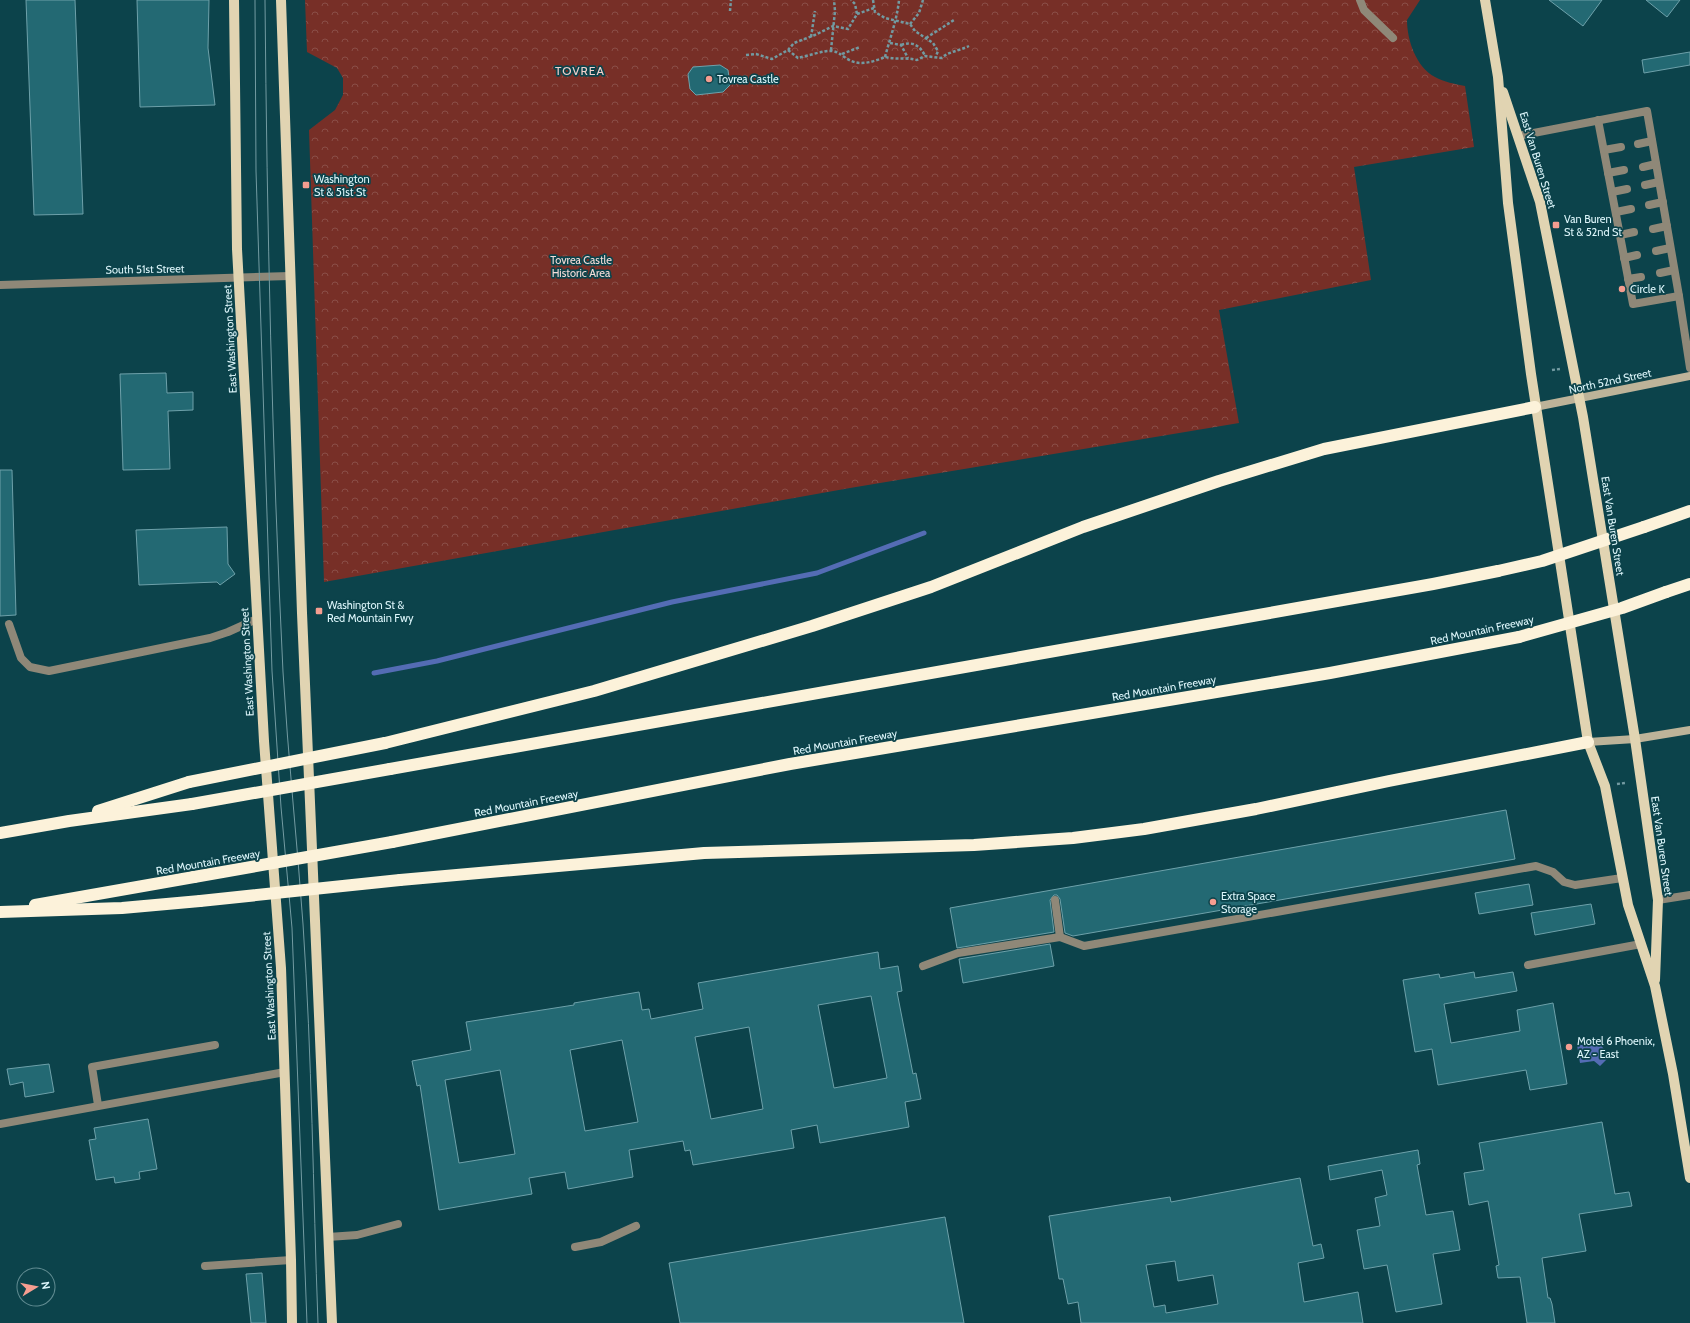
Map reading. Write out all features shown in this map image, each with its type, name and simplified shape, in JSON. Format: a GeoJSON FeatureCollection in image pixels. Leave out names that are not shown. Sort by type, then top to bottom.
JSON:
{"type":"FeatureCollection","features":[{"type":"Feature","properties":{"kind":"highway"},"geometry":{"type":"LineString","coordinates":[[69,821],[189,782],[385,743],[594,691],[812,626],[931,587],[1083,527],[1219,481],[1324,449],[1535,407]]}},
{"type":"Feature","properties":{"kind":"highway"},"geometry":{"type":"LineString","coordinates":[[0,833],[69,821],[192,804],[1402,590],[1542,561],[1690,511]]}},
{"type":"Feature","properties":{"kind":"highway","name":"Red Mountain Freeway"},"geometry":{"type":"LineString","coordinates":[[0,912],[392,842],[790,764],[1330,673],[1519,637],[1622,608],[1690,584]]}},
{"type":"Feature","properties":{"kind":"highway"},"geometry":{"type":"LineString","coordinates":[[0,912],[122,908],[400,880],[704,853],[974,845],[1073,838],[1144,829],[1256,809],[1588,742]]}},
{"type":"Feature","properties":{"kind":"main road","name":"East Washington Street"},"geometry":{"type":"LineString","coordinates":[[234,0],[235,166],[239,278],[264,741],[280,968],[285,1072],[292,1323]]}},
{"type":"Feature","properties":{"kind":"main road"},"geometry":{"type":"LineString","coordinates":[[282,0],[290,276],[332,1323]]}},
{"type":"Feature","properties":{"kind":"main road","name":"East Van Buren Street"},"geometry":{"type":"LineString","coordinates":[[1485,0],[1498,77],[1508,203],[1535,407],[1588,742],[1605,786],[1628,905],[1655,986],[1673,1074],[1690,1178]]}},
{"type":"Feature","properties":{"kind":"main road","name":"East Van Buren Street"},"geometry":{"type":"LineString","coordinates":[[1498,77],[1540,202],[1580,399],[1635,739],[1658,900],[1655,986]]}},
{"type":"Feature","properties":{"kind":"main road","name":"North 52nd Street"},"geometry":{"type":"LineString","coordinates":[[1535,407],[1690,376]]}},
{"type":"Feature","properties":{"kind":"main road"},"geometry":{"type":"LineString","coordinates":[[1588,742],[1635,739],[1690,730]]}},
{"type":"Feature","properties":{"kind":"street"},"geometry":{"type":"LineString","coordinates":[[1360,0],[1364,10],[1393,38]]}},
{"type":"Feature","properties":{"kind":"street"},"geometry":{"type":"LineString","coordinates":[[1518,136],[1647,111],[1690,368]]}},
{"type":"Feature","properties":{"kind":"street"},"geometry":{"type":"LineString","coordinates":[[1598,120],[1633,304],[1679,296]]}},
{"type":"Feature","properties":{"kind":"street"},"geometry":{"type":"LineString","coordinates":[[1638,144],[1652,141]]}},
{"type":"Feature","properties":{"kind":"street"},"geometry":{"type":"LineString","coordinates":[[1604,150],[1621,147]]}},
{"type":"Feature","properties":{"kind":"street"},"geometry":{"type":"LineString","coordinates":[[1643,167],[1656,164]]}},
{"type":"Feature","properties":{"kind":"street"},"geometry":{"type":"LineString","coordinates":[[1608,173],[1624,170]]}},
{"type":"Feature","properties":{"kind":"street"},"geometry":{"type":"LineString","coordinates":[[1645,185],[1659,182]]}},
{"type":"Feature","properties":{"kind":"street"},"geometry":{"type":"LineString","coordinates":[[1612,192],[1627,189]]}},
{"type":"Feature","properties":{"kind":"street"},"geometry":{"type":"LineString","coordinates":[[1649,205],[1663,202]]}},
{"type":"Feature","properties":{"kind":"street"},"geometry":{"type":"LineString","coordinates":[[1616,212],[1631,209]]}},
{"type":"Feature","properties":{"kind":"street"},"geometry":{"type":"LineString","coordinates":[[1653,229],[1667,226]]}},
{"type":"Feature","properties":{"kind":"street"},"geometry":{"type":"LineString","coordinates":[[1620,235],[1634,232]]}},
{"type":"Feature","properties":{"kind":"street"},"geometry":{"type":"LineString","coordinates":[[1656,251],[1670,248]]}},
{"type":"Feature","properties":{"kind":"street"},"geometry":{"type":"LineString","coordinates":[[1624,258],[1637,255]]}},
{"type":"Feature","properties":{"kind":"street"},"geometry":{"type":"LineString","coordinates":[[1660,273],[1674,270]]}},
{"type":"Feature","properties":{"kind":"street","name":"South 51st Street"},"geometry":{"type":"LineString","coordinates":[[0,285],[290,276]]}},
{"type":"Feature","properties":{"kind":"street"},"geometry":{"type":"LineString","coordinates":[[1628,279],[1641,277]]}},
{"type":"Feature","properties":{"kind":"street"},"geometry":{"type":"LineString","coordinates":[[9,624],[21,658],[30,667],[49,671],[210,638],[257,619]]}},
{"type":"Feature","properties":{"kind":"street"},"geometry":{"type":"LineString","coordinates":[[923,966],[958,953],[1060,937],[1084,946],[1536,866],[1553,872],[1564,882],[1575,885],[1622,878]]}},
{"type":"Feature","properties":{"kind":"street"},"geometry":{"type":"LineString","coordinates":[[1658,900],[1690,894]]}},
{"type":"Feature","properties":{"kind":"street"},"geometry":{"type":"LineString","coordinates":[[1055,900],[1060,937]]}},
{"type":"Feature","properties":{"kind":"street"},"geometry":{"type":"LineString","coordinates":[[1528,966],[1641,944]]}},
{"type":"Feature","properties":{"kind":"street"},"geometry":{"type":"LineString","coordinates":[[98,1105],[92,1067],[215,1046]]}},
{"type":"Feature","properties":{"kind":"street"},"geometry":{"type":"LineString","coordinates":[[0,1124],[285,1072]]}},
{"type":"Feature","properties":{"kind":"street"},"geometry":{"type":"LineString","coordinates":[[328,1237],[357,1235],[398,1224]]}},
{"type":"Feature","properties":{"kind":"street"},"geometry":{"type":"LineString","coordinates":[[575,1247],[601,1242],[636,1226]]}},
{"type":"Feature","properties":{"kind":"street"},"geometry":{"type":"LineString","coordinates":[[205,1266],[291,1260]]}},
{"type":"Feature","properties":{"kind":"path"},"geometry":{"type":"LineString","coordinates":[[730,11],[731,0]]}},
{"type":"Feature","properties":{"kind":"path"},"geometry":{"type":"LineString","coordinates":[[831,50],[835,11],[834,0]]}},
{"type":"Feature","properties":{"kind":"path"},"geometry":{"type":"LineString","coordinates":[[851,0],[855,4],[857,14]]}},
{"type":"Feature","properties":{"kind":"path"},"geometry":{"type":"LineString","coordinates":[[873,0],[875,12],[885,18],[910,24],[915,31],[933,43],[938,51],[936,56]]}},
{"type":"Feature","properties":{"kind":"path"},"geometry":{"type":"LineString","coordinates":[[885,57],[892,32],[897,22],[899,0]]}},
{"type":"Feature","properties":{"kind":"path"},"geometry":{"type":"LineString","coordinates":[[910,24],[919,13],[923,0]]}},
{"type":"Feature","properties":{"kind":"path"},"geometry":{"type":"LineString","coordinates":[[746,55],[756,54],[772,59],[788,50],[794,43],[811,37],[833,26],[848,29],[857,14],[874,8]]}},
{"type":"Feature","properties":{"kind":"path"},"geometry":{"type":"LineString","coordinates":[[811,37],[815,11]]}},
{"type":"Feature","properties":{"kind":"path"},"geometry":{"type":"LineString","coordinates":[[926,38],[954,20]]}},
{"type":"Feature","properties":{"kind":"path"},"geometry":{"type":"LineString","coordinates":[[890,43],[901,45],[914,44],[921,49],[924,56]]}},
{"type":"Feature","properties":{"kind":"path"},"geometry":{"type":"LineString","coordinates":[[901,45],[908,58]]}},
{"type":"Feature","properties":{"kind":"path"},"geometry":{"type":"LineString","coordinates":[[788,50],[798,58],[831,50],[842,54],[846,58],[856,63],[874,62],[885,57],[891,59],[908,58],[917,60],[924,56],[936,56],[941,58],[949,52],[969,46]]}},
{"type":"Feature","properties":{"kind":"path"},"geometry":{"type":"LineString","coordinates":[[842,54],[860,47]]}},
{"type":"Feature","properties":{"kind":"path"},"geometry":{"type":"LineString","coordinates":[[1552,370],[1562,368]]}},
{"type":"Feature","properties":{"kind":"green space","name":"Tovrea Castle Historic Area"},"geometry":{"type":"Polygon","coordinates":[[[305,0],[1420,0],[1407,20],[1407,28],[1411,44],[1418,60],[1428,72],[1442,80],[1465,86],[1474,147],[1354,167],[1371,280],[1219,310],[1239,423],[850,488],[324,582],[309,130],[335,110],[343,95],[343,78],[337,68],[307,52],[305,0]]]}},
{"type":"Feature","properties":{"kind":"water"},"geometry":{"type":"Polygon","coordinates":[[[1597,1041],[1610,1056],[1600,1066],[1594,1061],[1580,1063],[1577,1045],[1597,1041]]]}},
{"type":"Feature","properties":{"kind":"building"},"geometry":{"type":"Polygon","coordinates":[[[26,0],[75,0],[83,214],[34,215],[26,0]]]}},
{"type":"Feature","properties":{"kind":"building"},"geometry":{"type":"Polygon","coordinates":[[[137,0],[209,0],[208,48],[215,105],[140,107],[137,0]]]}},
{"type":"Feature","properties":{"kind":"building"},"geometry":{"type":"Polygon","coordinates":[[[1549,0],[1602,0],[1583,26],[1549,0]]]}},
{"type":"Feature","properties":{"kind":"building"},"geometry":{"type":"Polygon","coordinates":[[[1646,0],[1680,0],[1667,17],[1646,0]]]}},
{"type":"Feature","properties":{"kind":"building"},"geometry":{"type":"Polygon","coordinates":[[[1690,52],[1690,65],[1644,73],[1642,60],[1690,52]]]}},
{"type":"Feature","properties":{"kind":"building","name":"Tovrea Castle"},"geometry":{"type":"Polygon","coordinates":[[[720,65],[728,70],[730,85],[723,92],[696,95],[690,89],[688,74],[693,67],[720,65]]]}},
{"type":"Feature","properties":{"kind":"building"},"geometry":{"type":"Polygon","coordinates":[[[166,373],[167,393],[193,392],[193,410],[168,411],[170,469],[123,470],[120,374],[166,373]]]}},
{"type":"Feature","properties":{"kind":"building"},"geometry":{"type":"Polygon","coordinates":[[[0,470],[12,470],[16,615],[0,616],[0,470]]]}},
{"type":"Feature","properties":{"kind":"building"},"geometry":{"type":"Polygon","coordinates":[[[227,527],[228,564],[235,574],[220,585],[217,582],[139,585],[136,530],[227,527]]]}},
{"type":"Feature","properties":{"kind":"building"},"geometry":{"type":"Polygon","coordinates":[[[1506,810],[1515,859],[1073,936],[1065,933],[1060,899],[1057,895],[1054,895],[1050,900],[1054,932],[957,948],[950,908],[1506,810]]]}},
{"type":"Feature","properties":{"kind":"building"},"geometry":{"type":"Polygon","coordinates":[[[1529,884],[1533,905],[1479,914],[1475,893],[1529,884]]]}},
{"type":"Feature","properties":{"kind":"building"},"geometry":{"type":"Polygon","coordinates":[[[1591,904],[1595,924],[1535,935],[1531,913],[1591,904]]]}},
{"type":"Feature","properties":{"kind":"building"},"geometry":{"type":"Polygon","coordinates":[[[1050,944],[1054,966],[963,983],[959,959],[1050,944]]]}},
{"type":"Feature","properties":{"kind":"building"},"geometry":{"type":"Polygon","coordinates":[[[878,952],[880,969],[898,966],[902,991],[897,992],[913,1074],[916,1073],[921,1099],[905,1102],[909,1127],[820,1143],[817,1125],[791,1130],[794,1148],[693,1165],[690,1150],[685,1151],[683,1141],[629,1150],[633,1177],[568,1189],[565,1172],[529,1178],[532,1194],[439,1210],[420,1085],[417,1086],[412,1061],[471,1050],[466,1022],[574,1005],[574,1003],[639,992],[642,1010],[649,1009],[651,1019],[703,1009],[698,983],[878,952]],[[871,996],[818,1005],[834,1088],[887,1078],[871,996]],[[749,1027],[695,1037],[711,1119],[763,1109],[749,1027]],[[622,1040],[570,1050],[585,1131],[638,1122],[622,1040]],[[500,1070],[445,1080],[459,1163],[515,1154],[500,1070]]]}},
{"type":"Feature","properties":{"kind":"building"},"geometry":{"type":"Polygon","coordinates":[[[1474,972],[1475,978],[1513,972],[1517,991],[1444,1004],[1451,1043],[1520,1031],[1517,1010],[1553,1003],[1567,1084],[1530,1090],[1526,1070],[1438,1085],[1432,1049],[1415,1052],[1403,980],[1439,974],[1440,978],[1474,972]]]}},
{"type":"Feature","properties":{"kind":"building"},"geometry":{"type":"Polygon","coordinates":[[[49,1064],[54,1092],[25,1097],[23,1082],[10,1085],[7,1069],[49,1064]]]}},
{"type":"Feature","properties":{"kind":"building"},"geometry":{"type":"Polygon","coordinates":[[[148,1119],[157,1169],[139,1172],[140,1179],[115,1183],[114,1177],[96,1180],[89,1140],[96,1139],[94,1128],[148,1119]]]}},
{"type":"Feature","properties":{"kind":"building"},"geometry":{"type":"Polygon","coordinates":[[[1602,1122],[1615,1194],[1629,1192],[1632,1206],[1579,1214],[1586,1251],[1542,1258],[1548,1298],[1550,1298],[1552,1304],[1555,1323],[1527,1323],[1520,1277],[1498,1278],[1496,1266],[1499,1265],[1488,1201],[1469,1205],[1464,1173],[1484,1170],[1479,1143],[1602,1122]]]}},
{"type":"Feature","properties":{"kind":"building"},"geometry":{"type":"Polygon","coordinates":[[[1418,1150],[1420,1164],[1417,1165],[1426,1215],[1453,1211],[1460,1250],[1433,1254],[1442,1304],[1396,1312],[1387,1265],[1364,1269],[1357,1230],[1380,1226],[1375,1198],[1387,1195],[1382,1170],[1330,1180],[1328,1166],[1418,1150]]]}},
{"type":"Feature","properties":{"kind":"building"},"geometry":{"type":"Polygon","coordinates":[[[1300,1178],[1313,1246],[1321,1244],[1324,1258],[1298,1263],[1304,1302],[1358,1292],[1363,1323],[1081,1323],[1078,1302],[1068,1304],[1063,1279],[1059,1279],[1049,1216],[1170,1197],[1171,1202],[1300,1178]],[[1175,1261],[1146,1265],[1154,1307],[1165,1305],[1166,1313],[1218,1304],[1213,1275],[1178,1281],[1175,1261]]]}},
{"type":"Feature","properties":{"kind":"building"},"geometry":{"type":"Polygon","coordinates":[[[945,1217],[964,1323],[680,1323],[669,1263],[945,1217]]]}},
{"type":"Feature","properties":{"kind":"building"},"geometry":{"type":"Polygon","coordinates":[[[262,1273],[266,1323],[251,1323],[246,1274],[262,1273]]]}},
{"type":"Feature","properties":{"kind":"waterway"},"geometry":{"type":"LineString","coordinates":[[374,673],[437,661],[672,602],[817,573],[924,533]]}},
{"type":"Feature","properties":{"kind":"tram line"},"geometry":{"type":"LineString","coordinates":[[255,0],[256,171],[272,671],[281,807],[292,928],[307,1323]]}},
{"type":"Feature","properties":{"kind":"tram line"},"geometry":{"type":"LineString","coordinates":[[265,0],[267,168],[279,588],[285,704],[301,892],[306,974],[318,1323]]}},
{"type":"Feature","properties":{"kind":"place","name":"Tovrea Castle"},"geometry":{"type":"Point","coordinates":[709,79]}},
{"type":"Feature","properties":{"kind":"place","name":"Washington St & 51st St"},"geometry":{"type":"Point","coordinates":[306,185]}},
{"type":"Feature","properties":{"kind":"place","name":"Van Buren St & 52nd St"},"geometry":{"type":"Point","coordinates":[1556,225]}},
{"type":"Feature","properties":{"kind":"place","name":"Circle K"},"geometry":{"type":"Point","coordinates":[1622,289]}},
{"type":"Feature","properties":{"kind":"place","name":"Washington St & Red Mountain Fwy"},"geometry":{"type":"Point","coordinates":[319,611]}},
{"type":"Feature","properties":{"kind":"place","name":"Extra Space Storage"},"geometry":{"type":"Point","coordinates":[1213,902]}},
{"type":"Feature","properties":{"kind":"place","name":"Motel 6 Phoenix, AZ - East"},"geometry":{"type":"Point","coordinates":[1569,1047]}},
{"type":"Feature","properties":{"kind":"district","name":"TOVREA"},"geometry":{"type":"Point","coordinates":[580,71]}}]}
